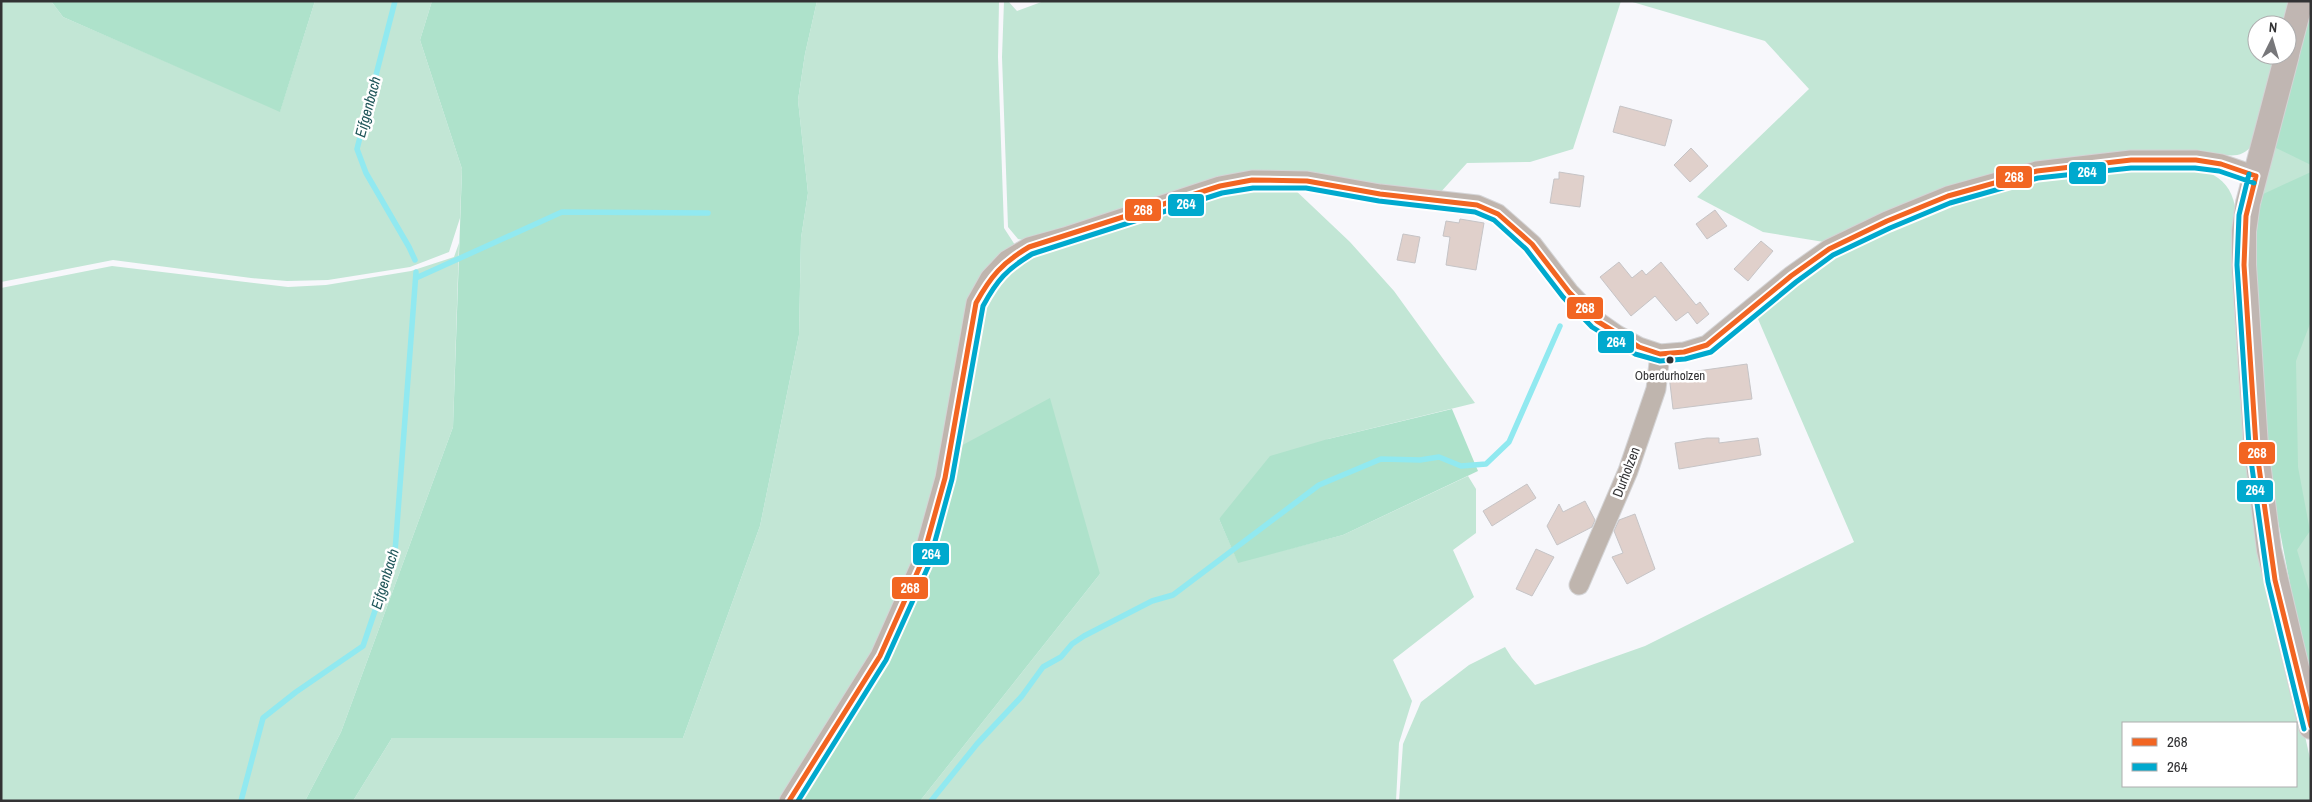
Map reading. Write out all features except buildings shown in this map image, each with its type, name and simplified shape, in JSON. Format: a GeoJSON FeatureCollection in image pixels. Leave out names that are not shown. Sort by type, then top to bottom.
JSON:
{"type":"FeatureCollection","features":[{"type":"Feature","properties":{"kind":"main road"},"geometry":{"type":"LineString","coordinates":[[2297,16],[2301,1]]}},
{"type":"Feature","properties":{"kind":"main road"},"geometry":{"type":"LineString","coordinates":[[2284,65],[2246,216],[2244,265],[2256,446],[2273,573],[2311,727]]}},
{"type":"Feature","properties":{"kind":"street"},"geometry":{"type":"LineString","coordinates":[[789,801],[880,656],[921,564],[945,478],[976,303],[990,278],[1007,260],[1029,247],[1201,192],[1252,180],[1307,181],[1380,194],[1477,205],[1498,214],[1532,244],[1569,292],[1597,320],[1639,347],[1660,354],[1684,352],[1707,345],[1790,276],[1829,249],[1887,221],[1957,194],[2037,171],[2131,160],[2196,160],[2221,164],[2256,176]]}},
{"type":"Feature","properties":{"kind":"street","name":"Durholzen"},"geometry":{"type":"LineString","coordinates":[[1579,585],[1628,471],[1656,389],[1660,354]]}},
{"type":"Feature","properties":{"kind":"green space"},"geometry":{"type":"Polygon","coordinates":[[[1,1],[51,1],[63,17],[280,111],[315,1],[432,1],[420,40],[462,169],[460,218],[449,252],[410,267],[328,280],[287,281],[251,278],[113,260],[1,282],[1,1]]]}},
{"type":"Feature","properties":{"kind":"green space"},"geometry":{"type":"Polygon","coordinates":[[[51,1],[315,1],[280,112],[63,17],[51,1]]]}},
{"type":"Feature","properties":{"kind":"green space"},"geometry":{"type":"Polygon","coordinates":[[[432,1],[817,1],[805,54],[798,100],[808,193],[801,238],[799,335],[760,526],[683,738],[392,738],[353,801],[305,801],[341,732],[453,427],[462,169],[420,40],[432,1]]]}},
{"type":"Feature","properties":{"kind":"green space"},"geometry":{"type":"Polygon","coordinates":[[[817,1],[999,1],[998,57],[1004,228],[1015,245],[998,256],[915,563],[875,653],[782,801],[353,801],[392,738],[683,738],[760,526],[799,335],[801,238],[808,193],[798,100],[805,54],[817,1]]]}},
{"type":"Feature","properties":{"kind":"green space"},"geometry":{"type":"Polygon","coordinates":[[[1004,1],[1008,1],[1017,11],[1044,1],[1621,1],[1573,149],[1530,162],[1467,163],[1439,194],[1387,188],[1308,173],[1279,171],[1243,174],[1023,240],[1018,239],[1008,227],[1002,57],[1004,1]]]}},
{"type":"Feature","properties":{"kind":"green space"},"geometry":{"type":"Polygon","coordinates":[[[1629,1],[2293,1],[2290,15],[2247,15],[2247,65],[2276,65],[2253,144],[2245,152],[2237,155],[2216,154],[2036,164],[1830,243],[1763,232],[1697,197],[1809,89],[1765,41],[1629,1]]]}},
{"type":"Feature","properties":{"kind":"green space"},"geometry":{"type":"Polygon","coordinates":[[[2311,1],[2311,678],[2299,631],[2259,196],[2294,65],[2297,65],[2297,54],[2311,1]]]}},
{"type":"Feature","properties":{"kind":"green space"},"geometry":{"type":"Polygon","coordinates":[[[2311,1],[2311,165],[2274,147],[2295,65],[2297,65],[2297,56],[2311,1]]]}},
{"type":"Feature","properties":{"kind":"green space"},"geometry":{"type":"Polygon","coordinates":[[[2177,166],[2193,168],[2208,172],[2220,179],[2229,190],[2235,206],[2235,230],[2305,736],[2311,763],[2311,801],[1399,801],[1403,744],[1421,702],[1469,665],[1505,647],[1535,685],[1645,646],[1854,542],[1755,312],[1834,251],[1949,200],[2039,177],[2129,167],[2177,166]]]}},
{"type":"Feature","properties":{"kind":"green space"},"geometry":{"type":"Polygon","coordinates":[[[2311,172],[2311,321],[2296,361],[2298,467],[2310,531],[2297,550],[2311,597],[2311,678],[2299,631],[2268,469],[2255,265],[2259,196],[2311,172]]]}},
{"type":"Feature","properties":{"kind":"green space"},"geometry":{"type":"Polygon","coordinates":[[[1292,187],[1350,242],[1394,291],[1475,403],[1328,439],[1219,519],[1238,562],[1343,535],[1468,476],[1476,489],[1476,533],[1453,550],[1474,597],[1393,660],[1412,701],[1399,743],[1396,801],[920,801],[1100,574],[957,448],[979,319],[993,288],[1013,266],[1031,254],[1194,201],[1243,190],[1292,187]]]}},
{"type":"Feature","properties":{"kind":"green space"},"geometry":{"type":"Polygon","coordinates":[[[459,243],[453,427],[341,732],[305,801],[1,801],[1,288],[112,266],[288,287],[326,285],[411,271],[454,257],[459,243]]]}},
{"type":"Feature","properties":{"kind":"green space"},"geometry":{"type":"Polygon","coordinates":[[[1050,398],[1100,574],[920,801],[794,801],[885,658],[957,448],[1050,398]]]}},
{"type":"Feature","properties":{"kind":"green space"},"geometry":{"type":"Polygon","coordinates":[[[1452,409],[1478,471],[1343,535],[1238,563],[1219,519],[1270,456],[1328,439],[1452,409]]]}},
{"type":"Feature","properties":{"kind":"waterway","name":"Eifgenbach"},"geometry":{"type":"LineString","coordinates":[[395,1],[357,149],[366,173],[415,260]]}},
{"type":"Feature","properties":{"kind":"waterway"},"geometry":{"type":"LineString","coordinates":[[416,278],[562,212],[708,213]]}},
{"type":"Feature","properties":{"kind":"waterway","name":"Eifgenbach"},"geometry":{"type":"LineString","coordinates":[[241,801],[263,718],[296,692],[363,646],[395,552],[416,272]]}},
{"type":"Feature","properties":{"kind":"waterway"},"geometry":{"type":"LineString","coordinates":[[931,801],[977,744],[1022,696],[1043,667],[1061,657],[1072,644],[1084,636],[1152,601],[1173,595],[1319,485],[1381,459],[1420,460],[1439,457],[1461,466],[1486,464],[1509,442],[1560,326]]}},
{"type":"Feature","properties":{"kind":"transit line","name":"268"},"geometry":{"type":"LineString","coordinates":[[789,801],[880,656],[921,564],[945,478],[976,303],[998,271],[1011,259],[1029,247],[1220,186],[1252,180],[1307,181],[1380,194],[1477,205],[1498,214],[1532,244],[1569,292],[1597,321],[1639,347],[1660,354],[1684,352],[1707,345],[1791,276],[1829,249],[1887,221],[1948,196],[2037,171],[2131,160],[2196,160],[2221,164],[2256,176]]}},
{"type":"Feature","properties":{"kind":"transit line","name":"264"},"geometry":{"type":"LineString","coordinates":[[798,801],[886,660],[928,567],[952,479],[983,306],[1003,276],[1032,254],[1222,193],[1253,188],[1306,188],[1379,201],[1475,212],[1494,220],[1526,249],[1563,297],[1592,327],[1635,354],[1660,361],[1685,359],[1711,352],[1796,282],[1833,255],[1890,228],[1950,203],[2038,178],[2131,168],[2195,168],[2219,171],[2254,183]]}},
{"type":"Feature","properties":{"kind":"transit line","name":"264"},"geometry":{"type":"LineString","coordinates":[[2249,174],[2239,215],[2237,265],[2249,446],[2268,582],[2304,729]]}},
{"type":"Feature","properties":{"kind":"transit line","name":"268"},"geometry":{"type":"LineString","coordinates":[[2256,176],[2246,216],[2244,265],[2256,446],[2275,580],[2311,726]]}},
{"type":"Feature","properties":{"kind":"place","name":"Oberdurholzen"},"geometry":{"type":"Point","coordinates":[1670,360]}}]}
